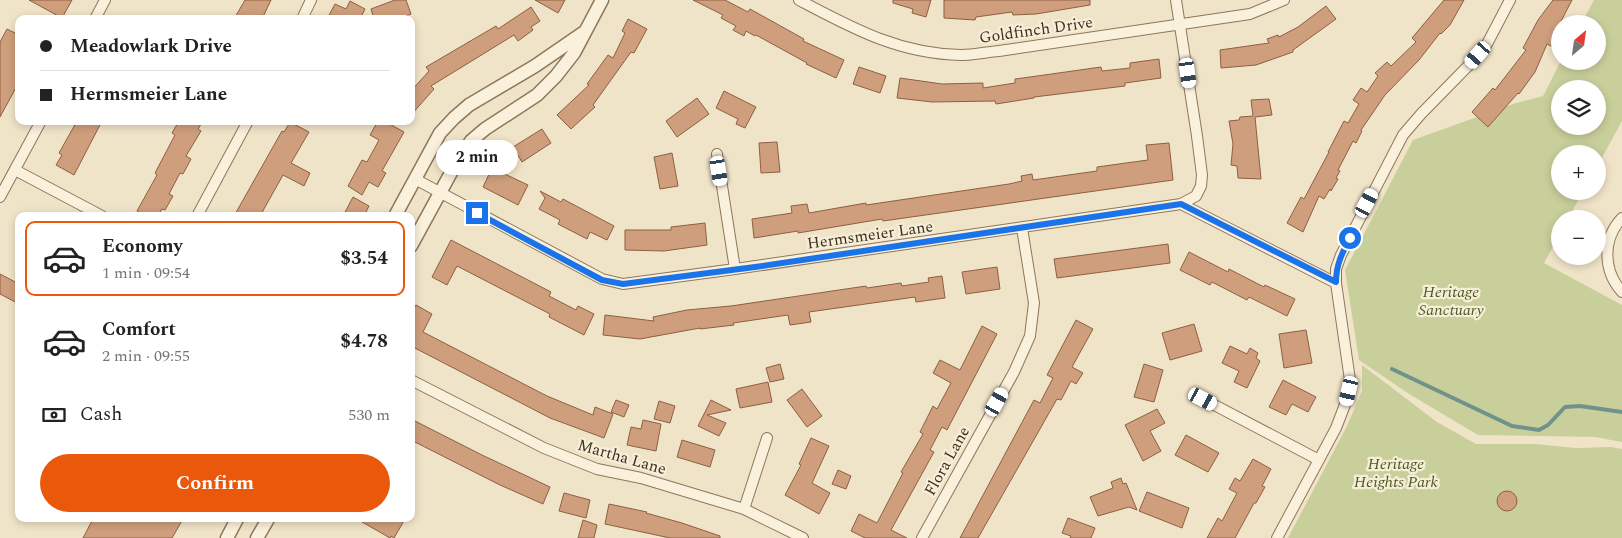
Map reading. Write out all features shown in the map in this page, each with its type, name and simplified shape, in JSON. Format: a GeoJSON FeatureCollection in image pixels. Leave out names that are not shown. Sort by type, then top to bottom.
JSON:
{"type":"FeatureCollection","features":[{"type":"Feature","properties":{"kind":"street"},"geometry":{"type":"LineString","coordinates":[[97,15],[105,0]]}},
{"type":"Feature","properties":{"kind":"street"},"geometry":{"type":"LineString","coordinates":[[304,15],[311,0]]}},
{"type":"Feature","properties":{"kind":"street"},"geometry":{"type":"LineString","coordinates":[[415,239],[453,169],[471,141],[536,95],[556,76],[574,52],[602,0]]}},
{"type":"Feature","properties":{"kind":"street","name":"Goldfinch Drive"},"geometry":{"type":"LineString","coordinates":[[799,0],[854,29],[881,40],[922,50],[961,55],[1250,14],[1284,0]]}},
{"type":"Feature","properties":{"kind":"street"},"geometry":{"type":"LineString","coordinates":[[1176,0],[1202,175],[1202,186],[1199,192],[1181,204]]}},
{"type":"Feature","properties":{"kind":"street"},"geometry":{"type":"LineString","coordinates":[[1277,538],[1336,428],[1346,402],[1350,380],[1336,282],[1336,269],[1341,255],[1403,135],[1487,44],[1510,0]]}},
{"type":"Feature","properties":{"kind":"street"},"geometry":{"type":"LineString","coordinates":[[397,212],[440,133],[459,114],[469,105],[535,66],[585,32]]}},
{"type":"Feature","properties":{"kind":"street"},"geometry":{"type":"LineString","coordinates":[[0,198],[39,125]]}},
{"type":"Feature","properties":{"kind":"street"},"geometry":{"type":"LineString","coordinates":[[199,212],[246,125]]}},
{"type":"Feature","properties":{"kind":"street"},"geometry":{"type":"LineString","coordinates":[[717,154],[735,269]]}},
{"type":"Feature","properties":{"kind":"street"},"geometry":{"type":"LineString","coordinates":[[15,170],[94,212]]}},
{"type":"Feature","properties":{"kind":"street","name":"Hermsmeier Lane"},"geometry":{"type":"LineString","coordinates":[[415,179],[602,280],[623,284],[1181,204]]}},
{"type":"Feature","properties":{"kind":"street"},"geometry":{"type":"LineString","coordinates":[[1181,204],[1336,282]]}},
{"type":"Feature","properties":{"kind":"street"},"geometry":{"type":"LineString","coordinates":[[1622,218],[1615,225],[1607,246],[1607,266],[1616,285],[1622,292]]}},
{"type":"Feature","properties":{"kind":"street","name":"Flora Lane"},"geometry":{"type":"LineString","coordinates":[[922,538],[1014,372],[1030,336],[1034,302],[1022,228]]}},
{"type":"Feature","properties":{"kind":"street","name":"Martha Lane"},"geometry":{"type":"LineString","coordinates":[[415,382],[544,448],[597,469],[641,478],[700,494],[744,509],[803,538]]}},
{"type":"Feature","properties":{"kind":"street"},"geometry":{"type":"LineString","coordinates":[[1203,399],[1319,460]]}},
{"type":"Feature","properties":{"kind":"street"},"geometry":{"type":"LineString","coordinates":[[744,509],[767,438]]}},
{"type":"Feature","properties":{"kind":"street"},"geometry":{"type":"LineString","coordinates":[[227,538],[235,522]]}},
{"type":"Feature","properties":{"kind":"street"},"geometry":{"type":"LineString","coordinates":[[257,538],[266,522]]}},
{"type":"Feature","properties":{"kind":"green space","name":"Heritage Sanctuary"},"geometry":{"type":"Polygon","coordinates":[[[1594,0],[1622,0],[1622,121],[1606,150],[1606,145],[1551,145],[1551,200],[1578,200],[1573,210],[1551,210],[1551,250],[1544,263],[1622,305],[1622,442],[1595,437],[1478,435],[1409,394],[1359,360],[1345,270],[1413,140],[1516,103],[1543,96],[1551,80],[1551,135],[1606,135],[1606,80],[1551,80],[1556,70],[1606,70],[1606,15],[1586,15],[1594,0]]]}},
{"type":"Feature","properties":{"kind":"green space","name":"Heritage Heights Park"},"geometry":{"type":"Polygon","coordinates":[[[1362,365],[1437,422],[1476,444],[1536,444],[1576,448],[1611,447],[1622,449],[1622,538],[1288,538],[1347,426],[1362,391],[1362,365]]]}},
{"type":"Feature","properties":{"kind":"building"},"geometry":{"type":"Polygon","coordinates":[[[29,0],[72,0],[64,15],[56,15],[29,0]]]}},
{"type":"Feature","properties":{"kind":"building"},"geometry":{"type":"Polygon","coordinates":[[[245,0],[271,0],[264,15],[236,15],[245,0]]]}},
{"type":"Feature","properties":{"kind":"building"},"geometry":{"type":"Polygon","coordinates":[[[395,0],[406,0],[411,14],[373,15],[371,9],[395,0]]]}},
{"type":"Feature","properties":{"kind":"building"},"geometry":{"type":"Polygon","coordinates":[[[535,0],[565,0],[558,13],[535,0]]]}},
{"type":"Feature","properties":{"kind":"building"},"geometry":{"type":"Polygon","coordinates":[[[693,0],[725,0],[748,12],[750,9],[804,39],[803,41],[844,60],[836,78],[806,64],[756,35],[746,31],[744,36],[733,30],[736,26],[721,18],[723,15],[693,0]]]}},
{"type":"Feature","properties":{"kind":"building"},"geometry":{"type":"Polygon","coordinates":[[[893,0],[931,0],[926,17],[912,13],[913,9],[893,3],[893,0]]]}},
{"type":"Feature","properties":{"kind":"building"},"geometry":{"type":"Polygon","coordinates":[[[944,0],[1090,0],[1090,5],[1036,14],[1013,15],[1012,12],[976,17],[975,20],[944,18],[944,0]]]}},
{"type":"Feature","properties":{"kind":"building"},"geometry":{"type":"Polygon","coordinates":[[[1444,0],[1464,0],[1450,25],[1440,33],[1419,60],[1385,95],[1361,130],[1356,143],[1353,141],[1338,170],[1340,171],[1336,178],[1338,179],[1324,199],[1319,196],[1303,232],[1287,223],[1301,197],[1304,199],[1344,121],[1348,123],[1359,104],[1353,100],[1361,88],[1367,92],[1378,76],[1375,73],[1387,62],[1391,66],[1416,42],[1412,38],[1444,0]]]}},
{"type":"Feature","properties":{"kind":"building"},"geometry":{"type":"Polygon","coordinates":[[[1553,0],[1572,0],[1564,15],[1551,15],[1551,46],[1547,44],[1535,72],[1519,94],[1488,127],[1472,112],[1493,88],[1495,90],[1526,50],[1523,48],[1538,20],[1553,0]]]}},
{"type":"Feature","properties":{"kind":"building"},"geometry":{"type":"Polygon","coordinates":[[[350,1],[365,9],[362,15],[329,15],[335,4],[346,9],[350,1]]]}},
{"type":"Feature","properties":{"kind":"building"},"geometry":{"type":"Polygon","coordinates":[[[1326,6],[1336,19],[1293,50],[1293,52],[1256,65],[1221,68],[1220,50],[1269,43],[1267,39],[1278,35],[1279,37],[1298,27],[1326,6]]]}},
{"type":"Feature","properties":{"kind":"building"},"geometry":{"type":"Polygon","coordinates":[[[531,7],[540,21],[531,27],[533,30],[518,41],[514,35],[431,86],[434,89],[415,110],[415,87],[429,71],[426,67],[496,26],[498,29],[531,7]]]}},
{"type":"Feature","properties":{"kind":"building"},"geometry":{"type":"Polygon","coordinates":[[[628,19],[647,29],[634,53],[631,52],[593,105],[595,107],[571,129],[557,115],[589,85],[587,84],[608,55],[613,58],[625,33],[622,31],[628,19]]]}},
{"type":"Feature","properties":{"kind":"building"},"geometry":{"type":"Polygon","coordinates":[[[7,29],[15,33],[15,89],[0,117],[0,42],[7,29]]]}},
{"type":"Feature","properties":{"kind":"building"},"geometry":{"type":"Polygon","coordinates":[[[1159,59],[1161,78],[1125,83],[1125,86],[1034,97],[996,104],[995,101],[932,102],[897,98],[900,78],[942,84],[983,83],[983,88],[1015,83],[1015,79],[1101,67],[1102,71],[1130,68],[1130,63],[1159,59]]]}},
{"type":"Feature","properties":{"kind":"building"},"geometry":{"type":"Polygon","coordinates":[[[859,67],[886,76],[880,93],[853,84],[859,67]]]}},
{"type":"Feature","properties":{"kind":"building"},"geometry":{"type":"Polygon","coordinates":[[[724,91],[756,107],[745,128],[736,124],[738,119],[716,108],[724,91]]]}},
{"type":"Feature","properties":{"kind":"building"},"geometry":{"type":"Polygon","coordinates":[[[697,98],[709,114],[677,137],[666,121],[697,98]]]}},
{"type":"Feature","properties":{"kind":"building"},"geometry":{"type":"Polygon","coordinates":[[[1269,99],[1272,115],[1255,117],[1261,179],[1238,178],[1237,166],[1231,165],[1233,144],[1229,121],[1239,120],[1240,117],[1253,116],[1251,100],[1269,99]]]}},
{"type":"Feature","properties":{"kind":"building"},"geometry":{"type":"Polygon","coordinates":[[[75,125],[100,125],[74,175],[56,165],[62,155],[59,153],[75,125]]]}},
{"type":"Feature","properties":{"kind":"building"},"geometry":{"type":"Polygon","coordinates":[[[177,125],[200,125],[198,129],[201,131],[186,156],[191,159],[183,174],[180,173],[169,194],[173,196],[165,210],[162,209],[160,212],[139,212],[137,211],[157,175],[155,173],[175,135],[172,133],[177,125]]]}},
{"type":"Feature","properties":{"kind":"building"},"geometry":{"type":"Polygon","coordinates":[[[288,125],[296,125],[309,132],[291,163],[310,173],[304,186],[283,175],[262,212],[236,212],[282,131],[284,132],[288,125]]]}},
{"type":"Feature","properties":{"kind":"building"},"geometry":{"type":"Polygon","coordinates":[[[376,125],[391,125],[404,132],[382,171],[386,173],[378,187],[369,182],[362,195],[348,186],[362,160],[367,162],[379,140],[370,135],[376,125]]]}},
{"type":"Feature","properties":{"kind":"building"},"geometry":{"type":"Polygon","coordinates":[[[542,129],[551,143],[522,162],[513,147],[542,129]]]}},
{"type":"Feature","properties":{"kind":"building"},"geometry":{"type":"Polygon","coordinates":[[[777,142],[780,172],[761,173],[759,143],[777,142]]]}},
{"type":"Feature","properties":{"kind":"building"},"geometry":{"type":"Polygon","coordinates":[[[1169,143],[1173,180],[754,238],[752,219],[792,213],[791,206],[807,204],[809,213],[866,203],[866,205],[1009,184],[1022,181],[1021,176],[1032,174],[1033,180],[1097,171],[1097,167],[1148,160],[1146,145],[1169,143]]]}},
{"type":"Feature","properties":{"kind":"building"},"geometry":{"type":"Polygon","coordinates":[[[672,153],[678,186],[660,189],[654,157],[672,153]]]}},
{"type":"Feature","properties":{"kind":"building"},"geometry":{"type":"Polygon","coordinates":[[[492,168],[528,185],[518,205],[483,187],[492,168]]]}},
{"type":"Feature","properties":{"kind":"building"},"geometry":{"type":"Polygon","coordinates":[[[540,191],[561,202],[563,199],[614,226],[607,240],[590,232],[587,239],[558,224],[560,220],[539,209],[545,198],[540,191]]]}},
{"type":"Feature","properties":{"kind":"building"},"geometry":{"type":"Polygon","coordinates":[[[353,197],[369,206],[366,212],[345,212],[353,197]]]}},
{"type":"Feature","properties":{"kind":"building"},"geometry":{"type":"Polygon","coordinates":[[[705,223],[707,245],[664,251],[625,250],[625,230],[671,230],[671,227],[705,223]]]}},
{"type":"Feature","properties":{"kind":"building"},"geometry":{"type":"Polygon","coordinates":[[[451,240],[551,292],[549,296],[576,310],[578,306],[594,314],[584,335],[549,317],[550,314],[457,266],[447,285],[432,277],[451,240]]]}},
{"type":"Feature","properties":{"kind":"building"},"geometry":{"type":"Polygon","coordinates":[[[1168,244],[1170,263],[1057,278],[1054,259],[1168,244]]]}},
{"type":"Feature","properties":{"kind":"building"},"geometry":{"type":"Polygon","coordinates":[[[1189,252],[1228,272],[1229,269],[1264,287],[1265,285],[1295,299],[1287,316],[1249,297],[1247,300],[1212,282],[1210,285],[1180,270],[1189,252]]]}},
{"type":"Feature","properties":{"kind":"building"},"geometry":{"type":"Polygon","coordinates":[[[997,267],[1000,289],[966,294],[962,272],[997,267]]]}},
{"type":"Feature","properties":{"kind":"building"},"geometry":{"type":"Polygon","coordinates":[[[0,274],[15,282],[15,302],[0,294],[0,274]]]}},
{"type":"Feature","properties":{"kind":"building"},"geometry":{"type":"Polygon","coordinates":[[[942,276],[945,298],[916,302],[915,297],[809,312],[811,322],[790,325],[788,315],[640,339],[603,335],[605,315],[654,321],[653,317],[687,310],[731,306],[866,286],[867,288],[901,283],[902,286],[929,282],[928,278],[942,276]]]}},
{"type":"Feature","properties":{"kind":"building"},"geometry":{"type":"Polygon","coordinates":[[[416,305],[432,314],[423,332],[547,396],[593,415],[595,407],[613,414],[604,438],[550,418],[415,348],[416,305]]]}},
{"type":"Feature","properties":{"kind":"building"},"geometry":{"type":"Polygon","coordinates":[[[1076,320],[1093,329],[1072,367],[1083,373],[1076,384],[1071,381],[1061,400],[1057,399],[978,538],[960,538],[1034,400],[1040,403],[1053,378],[1047,375],[1076,320]]]}},
{"type":"Feature","properties":{"kind":"building"},"geometry":{"type":"Polygon","coordinates":[[[1194,324],[1202,351],[1170,360],[1162,333],[1194,324]]]}},
{"type":"Feature","properties":{"kind":"building"},"geometry":{"type":"Polygon","coordinates":[[[982,326],[997,334],[947,430],[942,427],[930,450],[934,452],[891,530],[907,538],[865,538],[851,531],[859,514],[877,523],[903,473],[901,472],[923,434],[920,432],[933,406],[937,409],[951,383],[933,373],[940,360],[960,370],[982,326]]]}},
{"type":"Feature","properties":{"kind":"building"},"geometry":{"type":"Polygon","coordinates":[[[1306,330],[1312,363],[1284,368],[1279,334],[1306,330]]]}},
{"type":"Feature","properties":{"kind":"building"},"geometry":{"type":"Polygon","coordinates":[[[1230,346],[1247,354],[1250,348],[1258,353],[1256,358],[1260,361],[1247,388],[1234,382],[1239,371],[1222,363],[1230,346]]]}},
{"type":"Feature","properties":{"kind":"building"},"geometry":{"type":"Polygon","coordinates":[[[780,364],[784,379],[770,382],[766,368],[780,364]]]}},
{"type":"Feature","properties":{"kind":"building"},"geometry":{"type":"Polygon","coordinates":[[[1144,364],[1163,370],[1154,402],[1134,397],[1144,364]]]}},
{"type":"Feature","properties":{"kind":"building"},"geometry":{"type":"Polygon","coordinates":[[[1283,380],[1316,397],[1308,412],[1292,404],[1286,415],[1269,407],[1283,380]]]}},
{"type":"Feature","properties":{"kind":"building"},"geometry":{"type":"Polygon","coordinates":[[[768,382],[772,402],[740,408],[736,389],[768,382]]]}},
{"type":"Feature","properties":{"kind":"building"},"geometry":{"type":"Polygon","coordinates":[[[802,389],[822,416],[807,427],[787,400],[802,389]]]}},
{"type":"Feature","properties":{"kind":"building"},"geometry":{"type":"Polygon","coordinates":[[[616,400],[629,405],[624,417],[611,412],[616,400]]]}},
{"type":"Feature","properties":{"kind":"building"},"geometry":{"type":"Polygon","coordinates":[[[711,400],[731,410],[707,415],[726,423],[719,436],[698,426],[711,400]]]}},
{"type":"Feature","properties":{"kind":"building"},"geometry":{"type":"Polygon","coordinates":[[[659,401],[675,406],[670,423],[654,419],[659,401]]]}},
{"type":"Feature","properties":{"kind":"building"},"geometry":{"type":"Polygon","coordinates":[[[1157,409],[1165,423],[1150,431],[1161,451],[1143,461],[1125,425],[1157,409]]]}},
{"type":"Feature","properties":{"kind":"building"},"geometry":{"type":"Polygon","coordinates":[[[643,420],[661,424],[656,451],[627,445],[631,427],[641,429],[643,420]]]}},
{"type":"Feature","properties":{"kind":"building"},"geometry":{"type":"Polygon","coordinates":[[[415,421],[550,487],[543,504],[500,485],[415,442],[415,421]]]}},
{"type":"Feature","properties":{"kind":"building"},"geometry":{"type":"Polygon","coordinates":[[[1186,435],[1219,453],[1208,472],[1175,455],[1186,435]]]}},
{"type":"Feature","properties":{"kind":"building"},"geometry":{"type":"Polygon","coordinates":[[[811,438],[829,446],[812,483],[830,493],[819,514],[785,495],[801,465],[799,464],[811,438]]]}},
{"type":"Feature","properties":{"kind":"building"},"geometry":{"type":"Polygon","coordinates":[[[682,440],[715,450],[710,467],[677,457],[682,440]]]}},
{"type":"Feature","properties":{"kind":"building"},"geometry":{"type":"Polygon","coordinates":[[[1253,459],[1271,469],[1262,486],[1265,487],[1256,503],[1254,503],[1235,538],[1207,538],[1218,518],[1222,521],[1237,493],[1229,489],[1235,478],[1240,481],[1253,459]]]}},
{"type":"Feature","properties":{"kind":"building"},"geometry":{"type":"Polygon","coordinates":[[[838,470],[851,476],[846,489],[832,484],[838,470]]]}},
{"type":"Feature","properties":{"kind":"building"},"geometry":{"type":"Polygon","coordinates":[[[1121,478],[1123,484],[1126,483],[1137,510],[1129,507],[1098,516],[1090,497],[1113,488],[1111,482],[1121,478]]]}},
{"type":"Feature","properties":{"kind":"building"},"geometry":{"type":"Polygon","coordinates":[[[1507,491],[1514,494],[1517,501],[1514,508],[1507,511],[1500,508],[1497,501],[1500,494],[1507,491]]]}},
{"type":"Feature","properties":{"kind":"building"},"geometry":{"type":"Polygon","coordinates":[[[1147,492],[1189,508],[1182,528],[1139,511],[1147,492]]]}},
{"type":"Feature","properties":{"kind":"building"},"geometry":{"type":"Polygon","coordinates":[[[564,493],[590,500],[586,518],[559,511],[564,493]]]}},
{"type":"Feature","properties":{"kind":"building"},"geometry":{"type":"Polygon","coordinates":[[[609,504],[647,512],[720,536],[720,538],[670,538],[605,524],[609,504]]]}},
{"type":"Feature","properties":{"kind":"building"},"geometry":{"type":"Polygon","coordinates":[[[1068,518],[1095,528],[1091,538],[1070,538],[1071,536],[1062,533],[1068,518]]]}},
{"type":"Feature","properties":{"kind":"building"},"geometry":{"type":"Polygon","coordinates":[[[583,520],[597,525],[594,538],[578,538],[583,520]]]}},
{"type":"Feature","properties":{"kind":"building"},"geometry":{"type":"Polygon","coordinates":[[[91,522],[181,522],[172,538],[83,538],[91,522]]]}},
{"type":"Feature","properties":{"kind":"building"},"geometry":{"type":"Polygon","coordinates":[[[362,522],[403,522],[394,538],[391,536],[390,538],[362,522]]]}},
{"type":"Feature","properties":{"kind":"waterway"},"geometry":{"type":"LineString","coordinates":[[1392,369],[1512,426],[1539,430],[1548,425],[1565,407],[1580,406],[1622,412]]}},
{"type":"Feature","properties":{"kind":"route"},"geometry":{"type":"LineString","coordinates":[[477,213],[602,280],[623,284],[755,267],[1181,204],[1336,282],[1336,269],[1350,238]]}}]}
